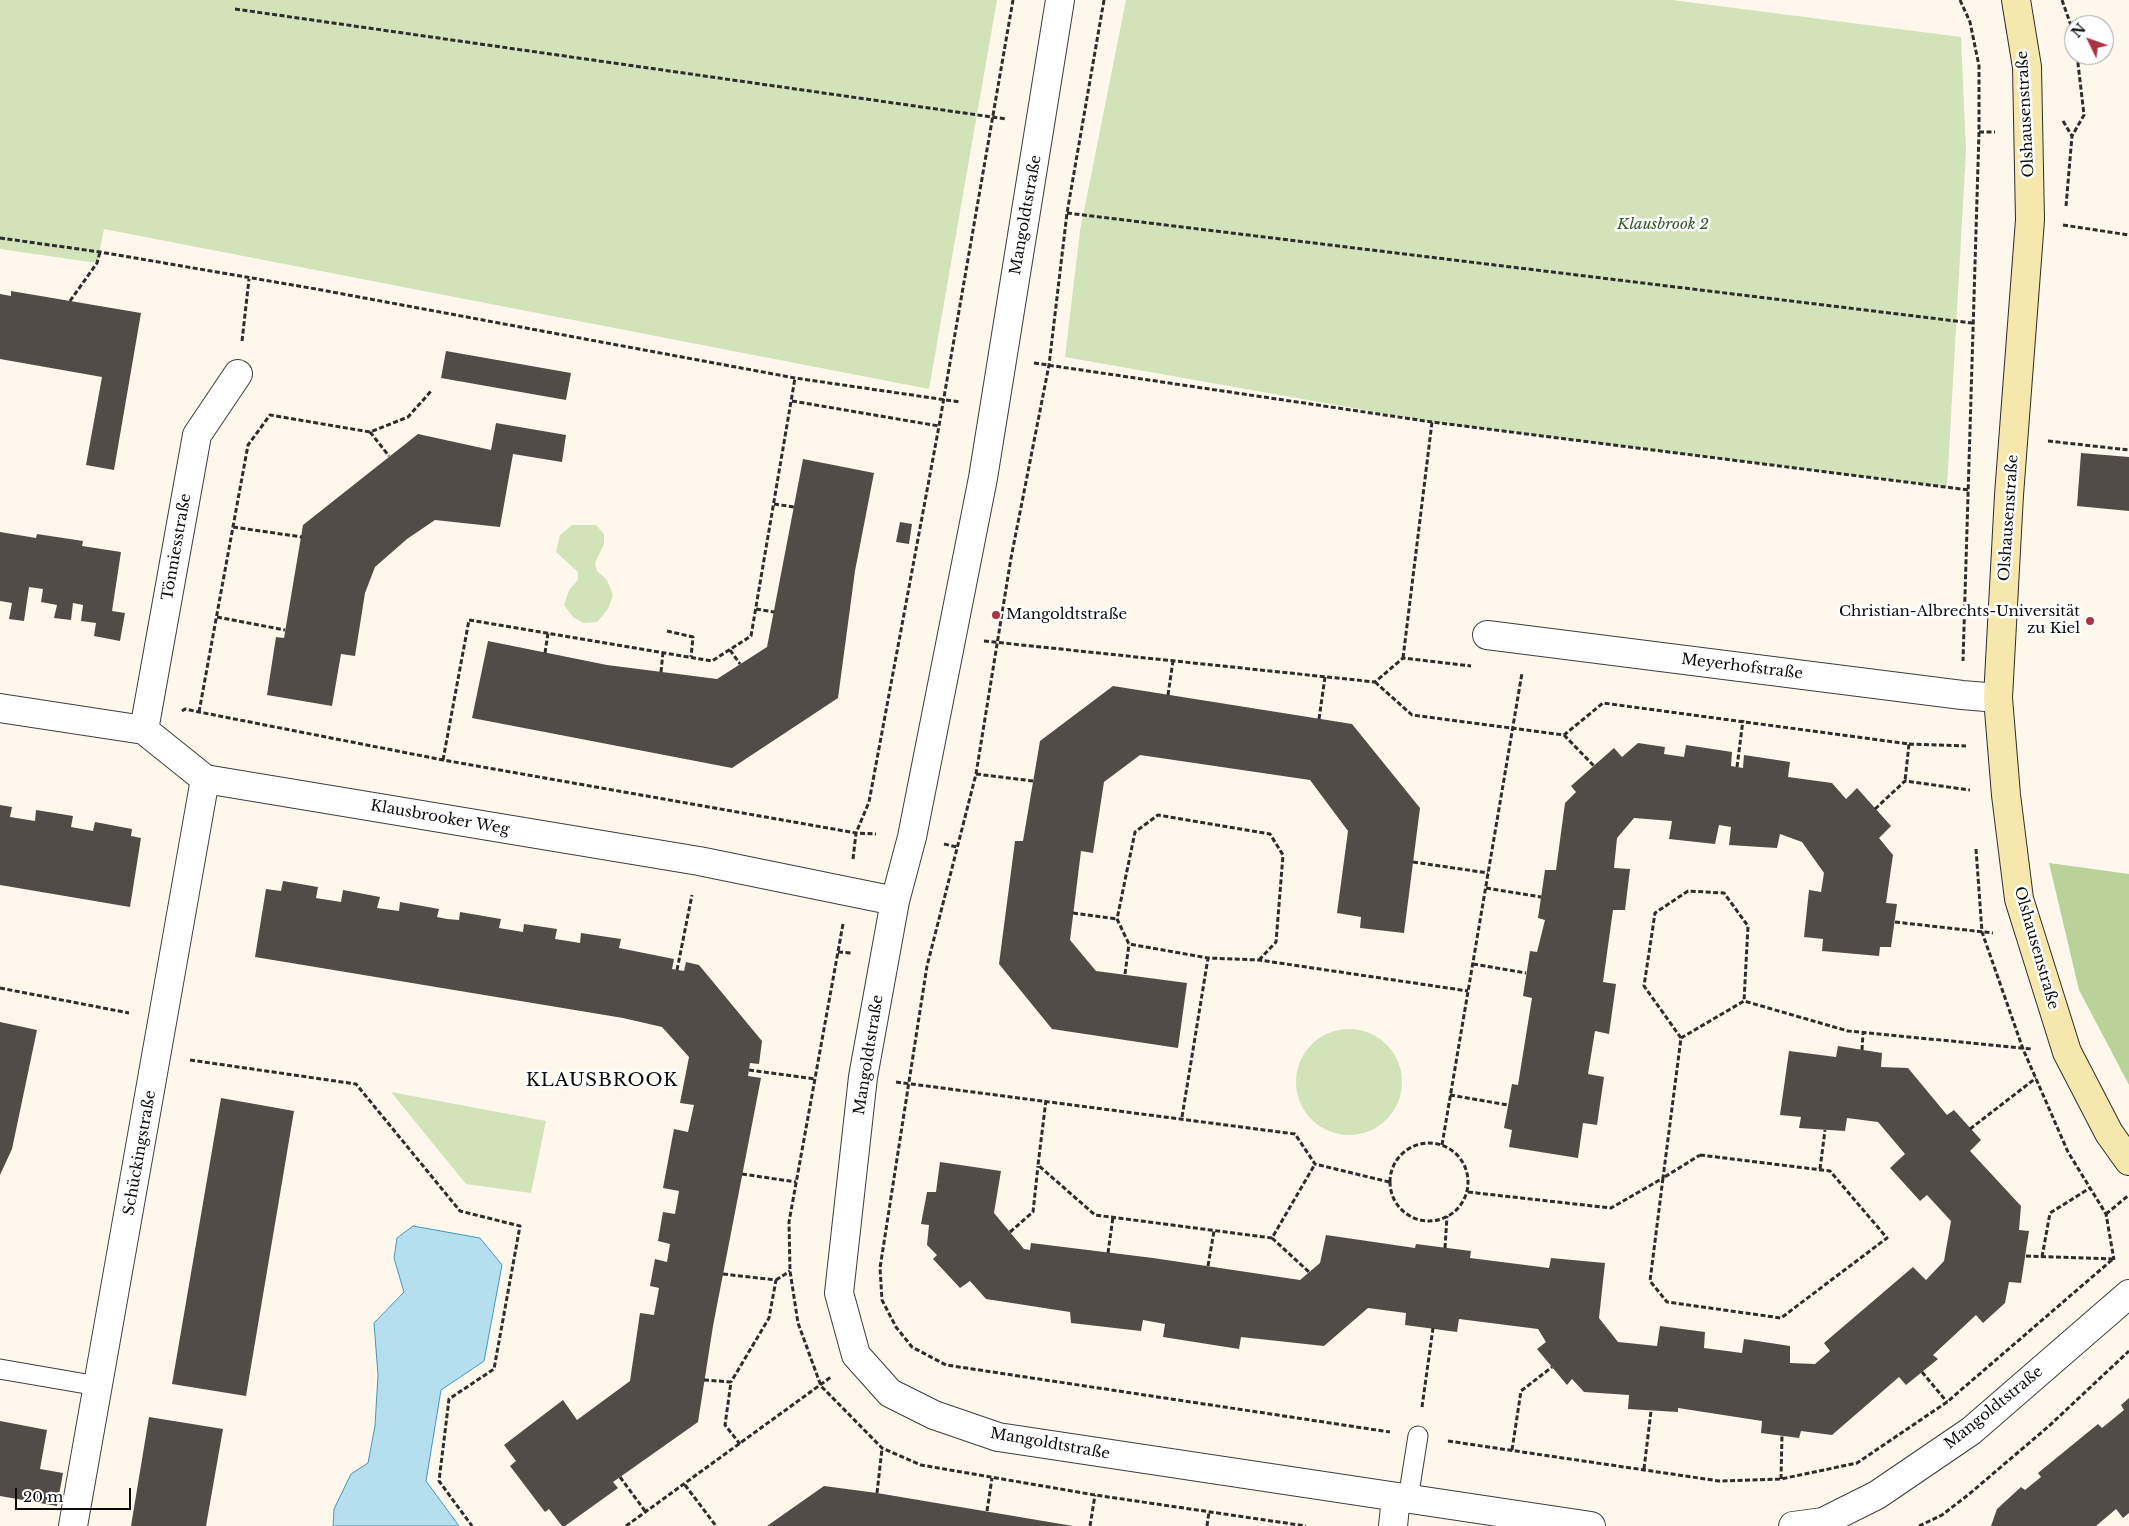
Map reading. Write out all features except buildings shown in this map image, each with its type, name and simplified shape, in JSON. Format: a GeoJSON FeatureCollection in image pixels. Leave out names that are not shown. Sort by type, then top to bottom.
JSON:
{"type":"FeatureCollection","features":[{"type":"Feature","properties":{"kind":"street","name":"Mangoldtstraße"},"geometry":{"type":"LineString","coordinates":[[1060,0],[983,478],[912,837],[895,901],[863,1077],[839,1293],[856,1355],[890,1393],[934,1415],[998,1437],[1591,1526]]}},
{"type":"Feature","properties":{"kind":"street","name":"Olshausenstraße"},"geometry":{"type":"LineString","coordinates":[[2016,0],[2027,67],[2030,220],[2009,495],[1998,698],[2006,795],[2019,899],[2067,1052],[2109,1133],[2129,1161]]}},
{"type":"Feature","properties":{"kind":"street","name":"Tönniesstraße"},"geometry":{"type":"LineString","coordinates":[[144,730],[197,436],[238,374]]}},
{"type":"Feature","properties":{"kind":"street","name":"Meyerhofstraße"},"geometry":{"type":"LineString","coordinates":[[1487,635],[1998,698]]}},
{"type":"Feature","properties":{"kind":"street"},"geometry":{"type":"LineString","coordinates":[[0,708],[144,730]]}},
{"type":"Feature","properties":{"kind":"street","name":"Klausbrooker Weg"},"geometry":{"type":"LineString","coordinates":[[144,730],[205,779],[699,862],[895,901]]}},
{"type":"Feature","properties":{"kind":"street","name":"Schückingstraße"},"geometry":{"type":"LineString","coordinates":[[73,1526],[158,1055],[205,779]]}},
{"type":"Feature","properties":{"kind":"street","name":"Mangoldtstraße"},"geometry":{"type":"LineString","coordinates":[[1793,1526],[1824,1524],[1877,1495],[1971,1431],[2129,1294]]}},
{"type":"Feature","properties":{"kind":"street"},"geometry":{"type":"LineString","coordinates":[[1393,1526],[1402,1498]]}},
{"type":"Feature","properties":{"kind":"lane"},"geometry":{"type":"LineString","coordinates":[[0,1369],[98,1386]]}},
{"type":"Feature","properties":{"kind":"lane"},"geometry":{"type":"LineString","coordinates":[[1402,1498],[1418,1436]]}},
{"type":"Feature","properties":{"kind":"path"},"geometry":{"type":"LineString","coordinates":[[1013,0],[939,426],[869,802],[856,833],[848,893],[789,1222],[790,1271],[798,1323],[821,1386],[882,1448],[921,1465],[1095,1495],[1306,1526]]}},
{"type":"Feature","properties":{"kind":"path"},"geometry":{"type":"LineString","coordinates":[[1104,0],[1067,212],[1049,365],[1011,558],[999,642],[976,774],[927,966],[880,1268],[882,1300],[896,1327],[912,1348],[946,1366],[1720,1481],[1781,1478],[1856,1463],[1947,1402],[2113,1259],[2026,1256]]}},
{"type":"Feature","properties":{"kind":"path"},"geometry":{"type":"LineString","coordinates":[[1960,0],[1970,22],[1978,66],[1962,695]]}},
{"type":"Feature","properties":{"kind":"path"},"geometry":{"type":"LineString","coordinates":[[2062,0],[2067,15]]}},
{"type":"Feature","properties":{"kind":"path"},"geometry":{"type":"LineString","coordinates":[[235,9],[994,118],[1041,123]]}},
{"type":"Feature","properties":{"kind":"path"},"geometry":{"type":"LineString","coordinates":[[2064,235],[2072,136],[2084,115],[2078,65]]}},
{"type":"Feature","properties":{"kind":"path"},"geometry":{"type":"LineString","coordinates":[[1067,212],[1972,323]]}},
{"type":"Feature","properties":{"kind":"path"},"geometry":{"type":"LineString","coordinates":[[2030,220],[2129,235]]}},
{"type":"Feature","properties":{"kind":"path"},"geometry":{"type":"LineString","coordinates":[[0,238],[100,252],[795,378],[944,398],[994,408]]}},
{"type":"Feature","properties":{"kind":"path"},"geometry":{"type":"LineString","coordinates":[[70,301],[97,263],[100,252]]}},
{"type":"Feature","properties":{"kind":"path"},"geometry":{"type":"LineString","coordinates":[[238,374],[250,279]]}},
{"type":"Feature","properties":{"kind":"path"},"geometry":{"type":"LineString","coordinates":[[1002,359],[1432,422],[2009,495]]}},
{"type":"Feature","properties":{"kind":"path"},"geometry":{"type":"LineString","coordinates":[[443,760],[469,620],[712,661],[751,636],[795,378]]}},
{"type":"Feature","properties":{"kind":"path"},"geometry":{"type":"LineString","coordinates":[[199,712],[248,445],[270,415],[370,432],[408,416],[432,390]]}},
{"type":"Feature","properties":{"kind":"path"},"geometry":{"type":"LineString","coordinates":[[792,401],[939,426]]}},
{"type":"Feature","properties":{"kind":"path"},"geometry":{"type":"LineString","coordinates":[[1375,682],[1403,658],[1432,422]]}},
{"type":"Feature","properties":{"kind":"path"},"geometry":{"type":"LineString","coordinates":[[370,432],[389,456]]}},
{"type":"Feature","properties":{"kind":"path"},"geometry":{"type":"LineString","coordinates":[[2044,449],[2045,440],[2129,450]]}},
{"type":"Feature","properties":{"kind":"path"},"geometry":{"type":"LineString","coordinates":[[774,504],[794,507]]}},
{"type":"Feature","properties":{"kind":"path"},"geometry":{"type":"LineString","coordinates":[[233,526],[302,538]]}},
{"type":"Feature","properties":{"kind":"path"},"geometry":{"type":"LineString","coordinates":[[756,609],[774,612]]}},
{"type":"Feature","properties":{"kind":"path"},"geometry":{"type":"LineString","coordinates":[[217,618],[285,630]]}},
{"type":"Feature","properties":{"kind":"path"},"geometry":{"type":"LineString","coordinates":[[667,631],[693,637],[691,657]]}},
{"type":"Feature","properties":{"kind":"path"},"geometry":{"type":"LineString","coordinates":[[545,653],[548,633]]}},
{"type":"Feature","properties":{"kind":"path"},"geometry":{"type":"LineString","coordinates":[[1403,658],[1482,667],[1487,635]]}},
{"type":"Feature","properties":{"kind":"path"},"geometry":{"type":"LineString","coordinates":[[953,637],[1375,682],[1412,715],[1564,735],[1594,766]]}},
{"type":"Feature","properties":{"kind":"path"},"geometry":{"type":"LineString","coordinates":[[1442,1145],[1527,641]]}},
{"type":"Feature","properties":{"kind":"path"},"geometry":{"type":"LineString","coordinates":[[730,650],[740,664]]}},
{"type":"Feature","properties":{"kind":"path"},"geometry":{"type":"LineString","coordinates":[[661,672],[663,652]]}},
{"type":"Feature","properties":{"kind":"path"},"geometry":{"type":"LineString","coordinates":[[1168,695],[1173,661]]}},
{"type":"Feature","properties":{"kind":"path"},"geometry":{"type":"LineString","coordinates":[[1319,718],[1324,677]]}},
{"type":"Feature","properties":{"kind":"path"},"geometry":{"type":"LineString","coordinates":[[1564,735],[1603,703],[1742,720],[1909,744],[1966,746]]}},
{"type":"Feature","properties":{"kind":"path"},"geometry":{"type":"LineString","coordinates":[[144,730],[185,709],[443,760],[856,833]]}},
{"type":"Feature","properties":{"kind":"path"},"geometry":{"type":"LineString","coordinates":[[1737,767],[1742,720]]}},
{"type":"Feature","properties":{"kind":"path"},"geometry":{"type":"LineString","coordinates":[[1875,808],[1905,781],[1909,744]]}},
{"type":"Feature","properties":{"kind":"path"},"geometry":{"type":"LineString","coordinates":[[976,774],[1033,781]]}},
{"type":"Feature","properties":{"kind":"path"},"geometry":{"type":"LineString","coordinates":[[1905,781],[1970,790]]}},
{"type":"Feature","properties":{"kind":"path"},"geometry":{"type":"LineString","coordinates":[[1125,974],[1129,944],[1117,920],[1135,832],[1158,815],[1270,834],[1283,855],[1276,942],[1259,960]]}},
{"type":"Feature","properties":{"kind":"path"},"geometry":{"type":"LineString","coordinates":[[677,970],[699,862]]}},
{"type":"Feature","properties":{"kind":"path"},"geometry":{"type":"LineString","coordinates":[[1413,862],[1488,873]]}},
{"type":"Feature","properties":{"kind":"path"},"geometry":{"type":"LineString","coordinates":[[1486,888],[1541,897]]}},
{"type":"Feature","properties":{"kind":"path"},"geometry":{"type":"LineString","coordinates":[[1468,1192],[1611,1208],[1663,1178],[1700,1155],[1830,1171],[1887,1238],[1781,1318],[1667,1302],[1650,1281],[1663,1178],[1681,1038],[1644,986],[1655,913],[1688,892],[1724,893],[1748,926],[1744,1001]]}},
{"type":"Feature","properties":{"kind":"path"},"geometry":{"type":"LineString","coordinates":[[1073,913],[1117,920]]}},
{"type":"Feature","properties":{"kind":"path"},"geometry":{"type":"LineString","coordinates":[[1895,922],[2031,939]]}},
{"type":"Feature","properties":{"kind":"path"},"geometry":{"type":"LineString","coordinates":[[1129,944],[1208,958],[1259,960],[1468,991]]}},
{"type":"Feature","properties":{"kind":"path"},"geometry":{"type":"LineString","coordinates":[[1182,1118],[1208,958]]}},
{"type":"Feature","properties":{"kind":"path"},"geometry":{"type":"LineString","coordinates":[[1473,964],[1526,973]]}},
{"type":"Feature","properties":{"kind":"path"},"geometry":{"type":"LineString","coordinates":[[0,988],[164,1020]]}},
{"type":"Feature","properties":{"kind":"path"},"geometry":{"type":"LineString","coordinates":[[1681,1038],[1744,1001],[1848,1031],[2067,1052]]}},
{"type":"Feature","properties":{"kind":"path"},"geometry":{"type":"LineString","coordinates":[[1862,1050],[1863,1033]]}},
{"type":"Feature","properties":{"kind":"path"},"geometry":{"type":"LineString","coordinates":[[158,1055],[356,1084],[460,1211],[520,1226],[494,1370],[450,1399],[439,1481],[472,1526]]}},
{"type":"Feature","properties":{"kind":"path"},"geometry":{"type":"LineString","coordinates":[[750,1070],[815,1079]]}},
{"type":"Feature","properties":{"kind":"path"},"geometry":{"type":"LineString","coordinates":[[863,1077],[1295,1134],[1315,1164],[1389,1182]]}},
{"type":"Feature","properties":{"kind":"path"},"geometry":{"type":"LineString","coordinates":[[1970,1128],[2036,1078]]}},
{"type":"Feature","properties":{"kind":"path"},"geometry":{"type":"LineString","coordinates":[[1450,1095],[1508,1105]]}},
{"type":"Feature","properties":{"kind":"path"},"geometry":{"type":"LineString","coordinates":[[1010,1232],[1033,1212],[1046,1100]]}},
{"type":"Feature","properties":{"kind":"path"},"geometry":{"type":"LineString","coordinates":[[1820,1169],[1825,1130]]}},
{"type":"Feature","properties":{"kind":"path"},"geometry":{"type":"LineString","coordinates":[[1427,1143],[1442,1145],[1460,1158],[1468,1174],[1468,1192],[1463,1203],[1447,1216],[1427,1221],[1412,1219],[1397,1206],[1389,1182],[1394,1164],[1412,1147],[1427,1143]]}},
{"type":"Feature","properties":{"kind":"path"},"geometry":{"type":"LineString","coordinates":[[1272,1238],[1315,1164]]}},
{"type":"Feature","properties":{"kind":"path"},"geometry":{"type":"LineString","coordinates":[[1038,1165],[1095,1214],[1272,1238],[1309,1272]]}},
{"type":"Feature","properties":{"kind":"path"},"geometry":{"type":"LineString","coordinates":[[742,1174],[796,1182]]}},
{"type":"Feature","properties":{"kind":"path"},"geometry":{"type":"LineString","coordinates":[[2042,1257],[2050,1213],[2090,1188]]}},
{"type":"Feature","properties":{"kind":"path"},"geometry":{"type":"LineString","coordinates":[[2106,1214],[2129,1195]]}},
{"type":"Feature","properties":{"kind":"path"},"geometry":{"type":"LineString","coordinates":[[1445,1248],[1447,1216]]}},
{"type":"Feature","properties":{"kind":"path"},"geometry":{"type":"LineString","coordinates":[[1108,1253],[1113,1217]]}},
{"type":"Feature","properties":{"kind":"path"},"geometry":{"type":"LineString","coordinates":[[1208,1266],[1214,1230]]}},
{"type":"Feature","properties":{"kind":"path"},"geometry":{"type":"LineString","coordinates":[[723,1274],[776,1280],[790,1271]]}},
{"type":"Feature","properties":{"kind":"path"},"geometry":{"type":"LineString","coordinates":[[740,1444],[725,1425],[731,1382],[769,1318],[776,1280]]}},
{"type":"Feature","properties":{"kind":"path"},"geometry":{"type":"LineString","coordinates":[[1418,1436],[1433,1328]]}},
{"type":"Feature","properties":{"kind":"path"},"geometry":{"type":"LineString","coordinates":[[1919,1526],[1942,1515],[2049,1426],[2129,1351]]}},
{"type":"Feature","properties":{"kind":"path"},"geometry":{"type":"LineString","coordinates":[[626,1526],[821,1386],[856,1355]]}},
{"type":"Feature","properties":{"kind":"path"},"geometry":{"type":"LineString","coordinates":[[1512,1450],[1520,1391],[1552,1367]]}},
{"type":"Feature","properties":{"kind":"path"},"geometry":{"type":"LineString","coordinates":[[1922,1372],[1947,1402]]}},
{"type":"Feature","properties":{"kind":"path"},"geometry":{"type":"LineString","coordinates":[[704,1380],[731,1382]]}},
{"type":"Feature","properties":{"kind":"path"},"geometry":{"type":"LineString","coordinates":[[1644,1469],[1650,1411]]}},
{"type":"Feature","properties":{"kind":"path"},"geometry":{"type":"LineString","coordinates":[[1781,1478],[1782,1435]]}},
{"type":"Feature","properties":{"kind":"path"},"geometry":{"type":"LineString","coordinates":[[877,1493],[882,1448]]}},
{"type":"Feature","properties":{"kind":"path"},"geometry":{"type":"LineString","coordinates":[[620,1477],[645,1511]]}},
{"type":"Feature","properties":{"kind":"path"},"geometry":{"type":"LineString","coordinates":[[987,1511],[992,1478]]}},
{"type":"Feature","properties":{"kind":"path"},"geometry":{"type":"LineString","coordinates":[[685,1485],[716,1526]]}},
{"type":"Feature","properties":{"kind":"path"},"geometry":{"type":"LineString","coordinates":[[1090,1526],[1095,1495]]}},
{"type":"Feature","properties":{"kind":"path"},"geometry":{"type":"LineString","coordinates":[[1207,1526],[1209,1512]]}},
{"type":"Feature","properties":{"kind":"green space"},"geometry":{"type":"Polygon","coordinates":[[[0,0],[997,0],[929,389],[104,229],[97,263],[0,249],[0,0]]]}},
{"type":"Feature","properties":{"kind":"green space","name":"Klausbrook 2"},"geometry":{"type":"Polygon","coordinates":[[[1126,0],[1672,0],[1961,37],[1966,151],[1947,487],[1432,422],[1065,357],[1080,231],[1126,0]]]}},
{"type":"Feature","properties":{"kind":"green space"},"geometry":{"type":"Polygon","coordinates":[[[572,525],[596,525],[604,534],[604,544],[595,563],[597,571],[607,580],[613,595],[608,609],[597,622],[583,623],[573,617],[564,605],[569,590],[578,580],[578,572],[556,552],[560,535],[572,525]]]}},
{"type":"Feature","properties":{"kind":"green space"},"geometry":{"type":"Polygon","coordinates":[[[2049,863],[2129,874],[2129,1085],[2079,990],[2049,863]]]}},
{"type":"Feature","properties":{"kind":"green space"},"geometry":{"type":"Polygon","coordinates":[[[1349,1029],[1369,1033],[1386,1045],[1398,1062],[1402,1082],[1398,1102],[1386,1119],[1369,1131],[1349,1135],[1329,1131],[1312,1119],[1300,1102],[1296,1082],[1300,1062],[1312,1045],[1329,1033],[1349,1029]]]}},
{"type":"Feature","properties":{"kind":"green space"},"geometry":{"type":"Polygon","coordinates":[[[391,1092],[546,1121],[531,1193],[466,1184],[391,1092]]]}},
{"type":"Feature","properties":{"kind":"water"},"geometry":{"type":"Polygon","coordinates":[[[413,1226],[480,1238],[502,1265],[484,1361],[441,1390],[426,1481],[459,1526],[333,1526],[334,1509],[351,1474],[368,1463],[375,1426],[378,1375],[374,1323],[404,1292],[394,1258],[397,1238],[413,1226]]]}},
{"type":"Feature","properties":{"kind":"place","name":"Mangoldtstraße"},"geometry":{"type":"Point","coordinates":[996,615]}},
{"type":"Feature","properties":{"kind":"place","name":"Christian-Albrechts-Universität zu Kiel"},"geometry":{"type":"Point","coordinates":[2090,621]}},
{"type":"Feature","properties":{"kind":"district","name":"KLAUSBROOK"},"geometry":{"type":"Point","coordinates":[602,1081]}}]}
